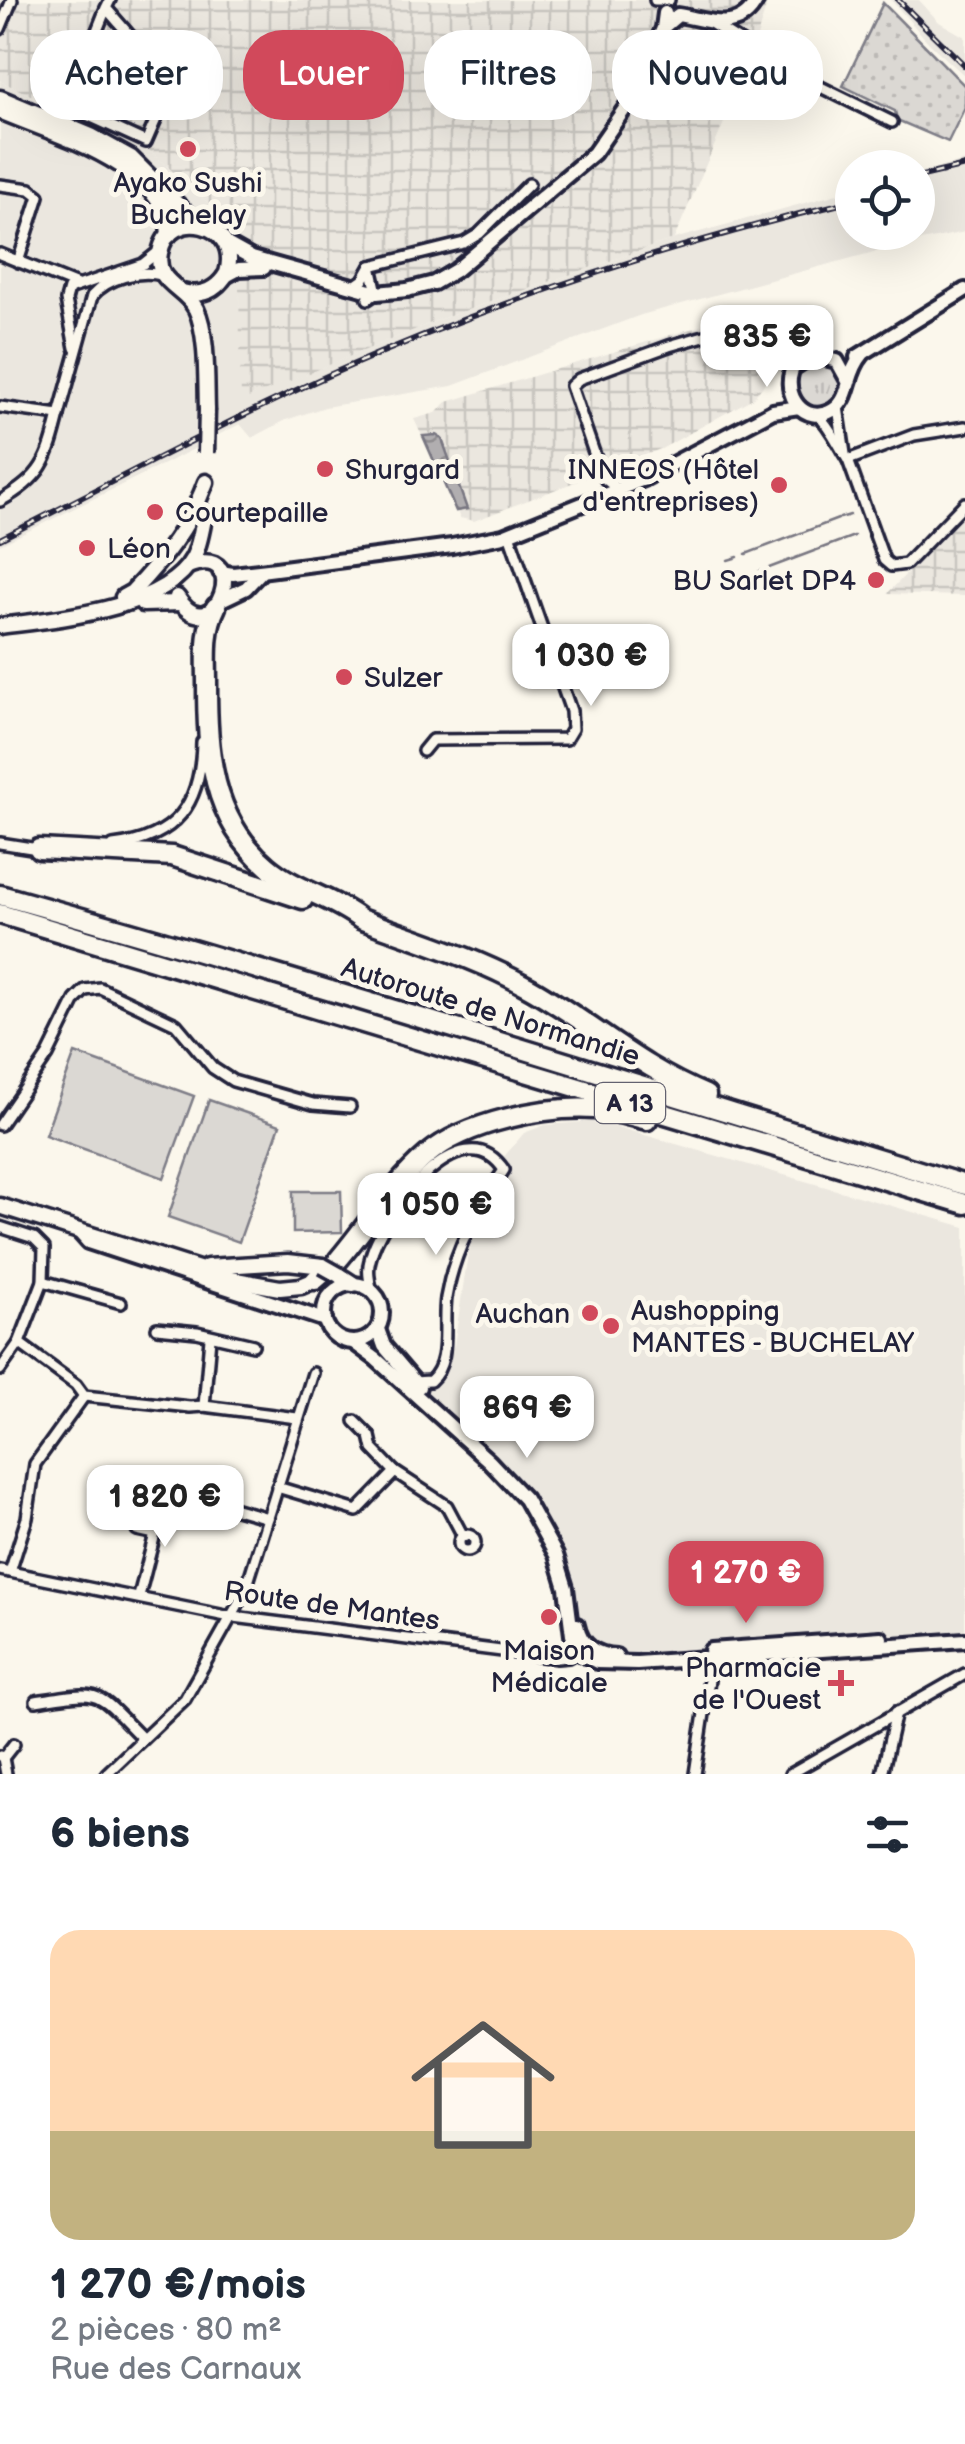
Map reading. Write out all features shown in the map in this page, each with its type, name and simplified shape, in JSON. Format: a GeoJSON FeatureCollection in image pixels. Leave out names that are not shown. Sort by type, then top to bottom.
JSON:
{"type":"FeatureCollection","features":[{"type":"Feature","properties":{"kind":"highway"},"geometry":{"type":"LineString","coordinates":[[219,603],[207,649],[208,739],[212,772],[223,806],[248,848],[269,868],[360,920]]}},
{"type":"Feature","properties":{"kind":"highway"},"geometry":{"type":"LineString","coordinates":[[39,849],[140,852],[183,858],[509,977],[654,1071],[708,1096],[725,1112]]}},
{"type":"Feature","properties":{"kind":"highway","name":"Autoroute de Normandie"},"geometry":{"type":"LineString","coordinates":[[0,894],[301,980],[965,1185]]}},
{"type":"Feature","properties":{"kind":"highway","name":"Autoroute de Normandie"},"geometry":{"type":"LineString","coordinates":[[0,914],[965,1204]]}},
{"type":"Feature","properties":{"kind":"highway"},"geometry":{"type":"LineString","coordinates":[[327,1271],[416,1165],[451,1138],[482,1125],[550,1112],[596,1109],[700,1134],[711,1128]]}},
{"type":"Feature","properties":{"kind":"highway"},"geometry":{"type":"LineString","coordinates":[[412,1185],[444,1150],[492,1124]]}},
{"type":"Feature","properties":{"kind":"main road"},"geometry":{"type":"LineString","coordinates":[[0,98],[91,136],[130,158],[198,224],[213,230],[225,243],[229,260],[207,312],[205,378],[206,547],[226,584],[219,603],[203,612],[150,602],[77,622],[0,629]]}},
{"type":"Feature","properties":{"kind":"main road"},"geometry":{"type":"LineString","coordinates":[[0,112],[95,151],[135,176],[167,212],[169,234]]}},
{"type":"Feature","properties":{"kind":"main road"},"geometry":{"type":"LineString","coordinates":[[198,224],[169,234],[160,249],[159,262],[162,274],[182,292],[199,317],[205,378]]}},
{"type":"Feature","properties":{"kind":"main road"},"geometry":{"type":"LineString","coordinates":[[182,292],[200,294],[219,283]]}},
{"type":"Feature","properties":{"kind":"main road"},"geometry":{"type":"LineString","coordinates":[[106,607],[132,592],[174,544],[194,516],[206,482]]}},
{"type":"Feature","properties":{"kind":"main road"},"geometry":{"type":"LineString","coordinates":[[186,607],[176,592],[200,541],[205,514]]}},
{"type":"Feature","properties":{"kind":"main road"},"geometry":{"type":"LineString","coordinates":[[0,629],[106,607],[161,590],[201,562],[217,569]]}},
{"type":"Feature","properties":{"kind":"main road"},"geometry":{"type":"LineString","coordinates":[[0,1206],[230,1279],[292,1288],[327,1271]]}},
{"type":"Feature","properties":{"kind":"main road"},"geometry":{"type":"LineString","coordinates":[[186,1264],[225,1268],[306,1262],[354,1284]]}},
{"type":"Feature","properties":{"kind":"street"},"geometry":{"type":"LineString","coordinates":[[0,30],[12,0]]}},
{"type":"Feature","properties":{"kind":"street"},"geometry":{"type":"LineString","coordinates":[[712,24],[732,19],[755,0]]}},
{"type":"Feature","properties":{"kind":"street"},"geometry":{"type":"LineString","coordinates":[[108,4],[139,46],[180,64],[146,142],[67,106],[108,4]]}},
{"type":"Feature","properties":{"kind":"street"},"geometry":{"type":"LineString","coordinates":[[668,6],[704,17],[732,19]]}},
{"type":"Feature","properties":{"kind":"street"},"geometry":{"type":"LineString","coordinates":[[668,6],[722,30]]}},
{"type":"Feature","properties":{"kind":"street"},"geometry":{"type":"LineString","coordinates":[[219,283],[238,269],[257,267],[372,296],[405,298],[447,283],[594,153],[637,91],[668,6]]}},
{"type":"Feature","properties":{"kind":"street"},"geometry":{"type":"LineString","coordinates":[[732,19],[736,30]]}},
{"type":"Feature","properties":{"kind":"street"},"geometry":{"type":"LineString","coordinates":[[823,88],[892,122]]}},
{"type":"Feature","properties":{"kind":"street"},"geometry":{"type":"LineString","coordinates":[[352,287],[363,280],[372,266],[464,243],[479,234],[529,184]]}},
{"type":"Feature","properties":{"kind":"street"},"geometry":{"type":"LineString","coordinates":[[0,185],[30,189],[39,196],[18,262]]}},
{"type":"Feature","properties":{"kind":"street"},"geometry":{"type":"LineString","coordinates":[[225,243],[252,258],[372,296]]}},
{"type":"Feature","properties":{"kind":"street"},"geometry":{"type":"LineString","coordinates":[[66,299],[79,286],[143,264],[160,249]]}},
{"type":"Feature","properties":{"kind":"street"},"geometry":{"type":"LineString","coordinates":[[0,254],[88,290],[90,302],[46,460],[34,479],[0,500]]}},
{"type":"Feature","properties":{"kind":"street"},"geometry":{"type":"LineString","coordinates":[[372,266],[372,296]]}},
{"type":"Feature","properties":{"kind":"street"},"geometry":{"type":"LineString","coordinates":[[66,299],[77,310],[102,287],[131,275],[162,274]]}},
{"type":"Feature","properties":{"kind":"street"},"geometry":{"type":"LineString","coordinates":[[57,278],[66,299],[76,356]]}},
{"type":"Feature","properties":{"kind":"street"},"geometry":{"type":"LineString","coordinates":[[773,411],[784,398],[790,372],[800,361],[862,355],[965,290]]}},
{"type":"Feature","properties":{"kind":"street"},"geometry":{"type":"LineString","coordinates":[[619,490],[600,470],[572,391],[571,386],[578,379],[669,346],[781,314],[794,319],[800,332],[842,367],[848,381]]}},
{"type":"Feature","properties":{"kind":"street"},"geometry":{"type":"LineString","coordinates":[[800,332],[800,361]]}},
{"type":"Feature","properties":{"kind":"street"},"geometry":{"type":"LineString","coordinates":[[817,414],[838,406],[862,355]]}},
{"type":"Feature","properties":{"kind":"street"},"geometry":{"type":"LineString","coordinates":[[788,387],[799,407]]}},
{"type":"Feature","properties":{"kind":"street"},"geometry":{"type":"LineString","coordinates":[[838,406],[846,457],[884,560],[890,566],[900,566],[965,503]]}},
{"type":"Feature","properties":{"kind":"street"},"geometry":{"type":"LineString","coordinates":[[0,407],[59,415]]}},
{"type":"Feature","properties":{"kind":"street"},"geometry":{"type":"LineString","coordinates":[[217,569],[237,574],[452,546],[509,534],[675,465],[773,411],[799,407],[817,414],[846,457]]}},
{"type":"Feature","properties":{"kind":"street"},"geometry":{"type":"LineString","coordinates":[[846,457],[914,435],[965,427]]}},
{"type":"Feature","properties":{"kind":"street"},"geometry":{"type":"LineString","coordinates":[[598,499],[600,470]]}},
{"type":"Feature","properties":{"kind":"street"},"geometry":{"type":"LineString","coordinates":[[423,751],[432,740],[566,739],[572,729],[571,711],[509,534]]}},
{"type":"Feature","properties":{"kind":"street"},"geometry":{"type":"LineString","coordinates":[[219,603],[268,570]]}},
{"type":"Feature","properties":{"kind":"street"},"geometry":{"type":"LineString","coordinates":[[0,843],[39,849],[108,846],[142,840],[170,826],[189,804],[202,766],[200,636],[186,607]]}},
{"type":"Feature","properties":{"kind":"street"},"geometry":{"type":"LineString","coordinates":[[0,1125],[48,1055],[75,1000],[84,990],[100,988],[176,1024],[213,1068],[234,1080],[313,1104],[350,1107]]}},
{"type":"Feature","properties":{"kind":"street"},"geometry":{"type":"LineString","coordinates":[[354,1342],[370,1337],[378,1329],[382,1312],[372,1291],[369,1262],[412,1185],[441,1161],[475,1149],[491,1155],[504,1170],[476,1215],[454,1264],[445,1310],[442,1366],[430,1380],[414,1382]]}},
{"type":"Feature","properties":{"kind":"street"},"geometry":{"type":"LineString","coordinates":[[0,1228],[34,1238],[45,1252],[43,1281],[19,1344],[0,1370]]}},
{"type":"Feature","properties":{"kind":"street"},"geometry":{"type":"LineString","coordinates":[[80,1233],[88,1242],[325,1320]]}},
{"type":"Feature","properties":{"kind":"street"},"geometry":{"type":"LineString","coordinates":[[43,1281],[121,1303]]}},
{"type":"Feature","properties":{"kind":"street"},"geometry":{"type":"LineString","coordinates":[[372,1291],[354,1284],[341,1287],[325,1307],[325,1320],[337,1337],[354,1342],[437,1414],[526,1500],[556,1554],[588,1658],[603,1663],[887,1638],[965,1640]]}},
{"type":"Feature","properties":{"kind":"street"},"geometry":{"type":"LineString","coordinates":[[157,1328],[197,1332],[252,1345]]}},
{"type":"Feature","properties":{"kind":"street"},"geometry":{"type":"LineString","coordinates":[[378,1329],[384,1346],[414,1382],[507,1470],[536,1504],[567,1570],[581,1645]]}},
{"type":"Feature","properties":{"kind":"street"},"geometry":{"type":"LineString","coordinates":[[204,1406],[210,1338]]}},
{"type":"Feature","properties":{"kind":"street"},"geometry":{"type":"LineString","coordinates":[[19,1344],[76,1385],[84,1396],[297,1418]]}},
{"type":"Feature","properties":{"kind":"street"},"geometry":{"type":"LineString","coordinates":[[106,1774],[185,1699],[234,1616],[313,1374]]}},
{"type":"Feature","properties":{"kind":"street"},"geometry":{"type":"LineString","coordinates":[[5,1571],[26,1518],[35,1464],[84,1396]]}},
{"type":"Feature","properties":{"kind":"street"},"geometry":{"type":"LineString","coordinates":[[354,1421],[370,1436],[372,1449],[394,1472],[447,1506],[463,1536]]}},
{"type":"Feature","properties":{"kind":"street"},"geometry":{"type":"LineString","coordinates":[[278,1487],[357,1511],[394,1472]]}},
{"type":"Feature","properties":{"kind":"street"},"geometry":{"type":"LineString","coordinates":[[208,1500],[268,1518]]}},
{"type":"Feature","properties":{"kind":"street"},"geometry":{"type":"LineString","coordinates":[[139,1596],[155,1534]]}},
{"type":"Feature","properties":{"kind":"street","name":"Route de Mantes"},"geometry":{"type":"LineString","coordinates":[[5,1571],[234,1616],[542,1655],[581,1645]]}},
{"type":"Feature","properties":{"kind":"street"},"geometry":{"type":"LineString","coordinates":[[695,1774],[713,1654]]}},
{"type":"Feature","properties":{"kind":"street"},"geometry":{"type":"LineString","coordinates":[[790,1774],[965,1674]]}},
{"type":"Feature","properties":{"kind":"street"},"geometry":{"type":"LineString","coordinates":[[36,1700],[88,1692],[99,1694],[142,1738]]}},
{"type":"Feature","properties":{"kind":"street"},"geometry":{"type":"LineString","coordinates":[[882,1774],[896,1712]]}},
{"type":"Feature","properties":{"kind":"street"},"geometry":{"type":"LineString","coordinates":[[6,1774],[2,1757],[14,1744]]}},
{"type":"Feature","properties":{"kind":"shaded area"},"geometry":{"type":"Polygon","coordinates":[[[0,0],[768,0],[759,30],[612,30],[612,120],[725,120],[674,239],[441,319],[241,401],[238,230],[149,150],[84,120],[223,120],[223,30],[30,30],[30,95],[0,81],[0,0]]]}},
{"type":"Feature","properties":{"kind":"shaded area"},"geometry":{"type":"Polygon","coordinates":[[[891,0],[919,0],[939,22],[965,37],[965,76],[929,43],[891,0]]]}},
{"type":"Feature","properties":{"kind":"shaded area"},"geometry":{"type":"Polygon","coordinates":[[[0,81],[30,95],[30,120],[84,120],[149,150],[238,230],[242,400],[441,319],[674,239],[835,195],[835,250],[881,250],[641,315],[452,386],[325,407],[286,420],[252,438],[240,424],[216,436],[215,414],[196,424],[196,448],[0,545],[0,81]]]}},
{"type":"Feature","properties":{"kind":"shaded area"},"geometry":{"type":"Polygon","coordinates":[[[965,161],[965,232],[935,238],[935,169],[965,161]]]}},
{"type":"Feature","properties":{"kind":"shaded area"},"geometry":{"type":"Polygon","coordinates":[[[757,309],[762,328],[770,325],[779,330],[783,344],[753,398],[663,448],[474,521],[460,518],[414,419],[436,413],[447,402],[757,309]]]}},
{"type":"Feature","properties":{"kind":"shaded area"},"geometry":{"type":"Polygon","coordinates":[[[965,512],[965,596],[887,594],[957,521],[965,512]]]}},
{"type":"Feature","properties":{"kind":"shaded area"},"geometry":{"type":"Polygon","coordinates":[[[596,1121],[965,1227],[965,1651],[708,1665],[584,1667],[569,1632],[561,1578],[527,1507],[414,1389],[454,1346],[468,1254],[491,1172],[524,1133],[545,1125],[596,1121]]]}},
{"type":"Feature","properties":{"kind":"green space"},"geometry":{"type":"Polygon","coordinates":[[[883,3],[965,86],[965,107],[948,142],[897,120],[895,111],[843,86],[883,3]]]}},
{"type":"Feature","properties":{"kind":"green space"},"geometry":{"type":"Polygon","coordinates":[[[818,360],[835,367],[842,384],[835,401],[818,408],[801,401],[794,384],[801,367],[818,360]]]}},
{"type":"Feature","properties":{"kind":"green space"},"geometry":{"type":"Polygon","coordinates":[[[75,1053],[194,1096],[164,1178],[45,1135],[75,1053]]]}},
{"type":"Feature","properties":{"kind":"green space"},"geometry":{"type":"Polygon","coordinates":[[[209,1100],[280,1125],[239,1242],[168,1217],[209,1100]]]}},
{"type":"Feature","properties":{"kind":"green space"},"geometry":{"type":"Polygon","coordinates":[[[293,1191],[341,1191],[342,1232],[293,1233],[293,1191]]]}},
{"type":"Feature","properties":{"kind":"water"},"geometry":{"type":"Polygon","coordinates":[[[436,435],[442,439],[467,509],[456,511],[423,436],[436,435]]]}},
{"type":"Feature","properties":{"kind":"waterway"},"geometry":{"type":"LineString","coordinates":[[840,518],[850,515]]}},
{"type":"Feature","properties":{"kind":"waterway"},"geometry":{"type":"LineString","coordinates":[[746,554],[838,519]]}},
{"type":"Feature","properties":{"kind":"waterway"},"geometry":{"type":"LineString","coordinates":[[753,574],[854,536]]}},
{"type":"Feature","properties":{"kind":"waterway"},"geometry":{"type":"LineString","coordinates":[[728,560],[738,557]]}},
{"type":"Feature","properties":{"kind":"waterway"},"geometry":{"type":"LineString","coordinates":[[729,583],[746,576]]}},
{"type":"Feature","properties":{"kind":"railway"},"geometry":{"type":"LineString","coordinates":[[898,0],[965,66]]}},
{"type":"Feature","properties":{"kind":"railway"},"geometry":{"type":"LineString","coordinates":[[935,173],[965,166]]}},
{"type":"Feature","properties":{"kind":"railway"},"geometry":{"type":"LineString","coordinates":[[0,539],[286,395],[455,323],[652,255],[835,205]]}},
{"type":"Feature","properties":{"kind":"place","name":"Ayako Sushi Buchelay"},"geometry":{"type":"Point","coordinates":[188,149]}},
{"type":"Feature","properties":{"kind":"place","name":"Shurgard"},"geometry":{"type":"Point","coordinates":[325,469]}},
{"type":"Feature","properties":{"kind":"place","name":"INNEOS (Hôtel d'entreprises)"},"geometry":{"type":"Point","coordinates":[779,485]}},
{"type":"Feature","properties":{"kind":"place","name":"Courtepaille"},"geometry":{"type":"Point","coordinates":[155,512]}},
{"type":"Feature","properties":{"kind":"place","name":"Léon"},"geometry":{"type":"Point","coordinates":[87,548]}},
{"type":"Feature","properties":{"kind":"place","name":"BU Sarlet DP4"},"geometry":{"type":"Point","coordinates":[876,580]}},
{"type":"Feature","properties":{"kind":"place","name":"Sulzer"},"geometry":{"type":"Point","coordinates":[344,677]}},
{"type":"Feature","properties":{"kind":"place","name":"Auchan"},"geometry":{"type":"Point","coordinates":[590,1313]}},
{"type":"Feature","properties":{"kind":"place","name":"Aushopping MANTES - BUCHELAY"},"geometry":{"type":"Point","coordinates":[611,1326]}},
{"type":"Feature","properties":{"kind":"place","name":"Maison Médicale"},"geometry":{"type":"Point","coordinates":[549,1617]}},
{"type":"Feature","properties":{"kind":"place","name":"Pharmacie de l'Ouest"},"geometry":{"type":"Point","coordinates":[841,1683]}}]}
